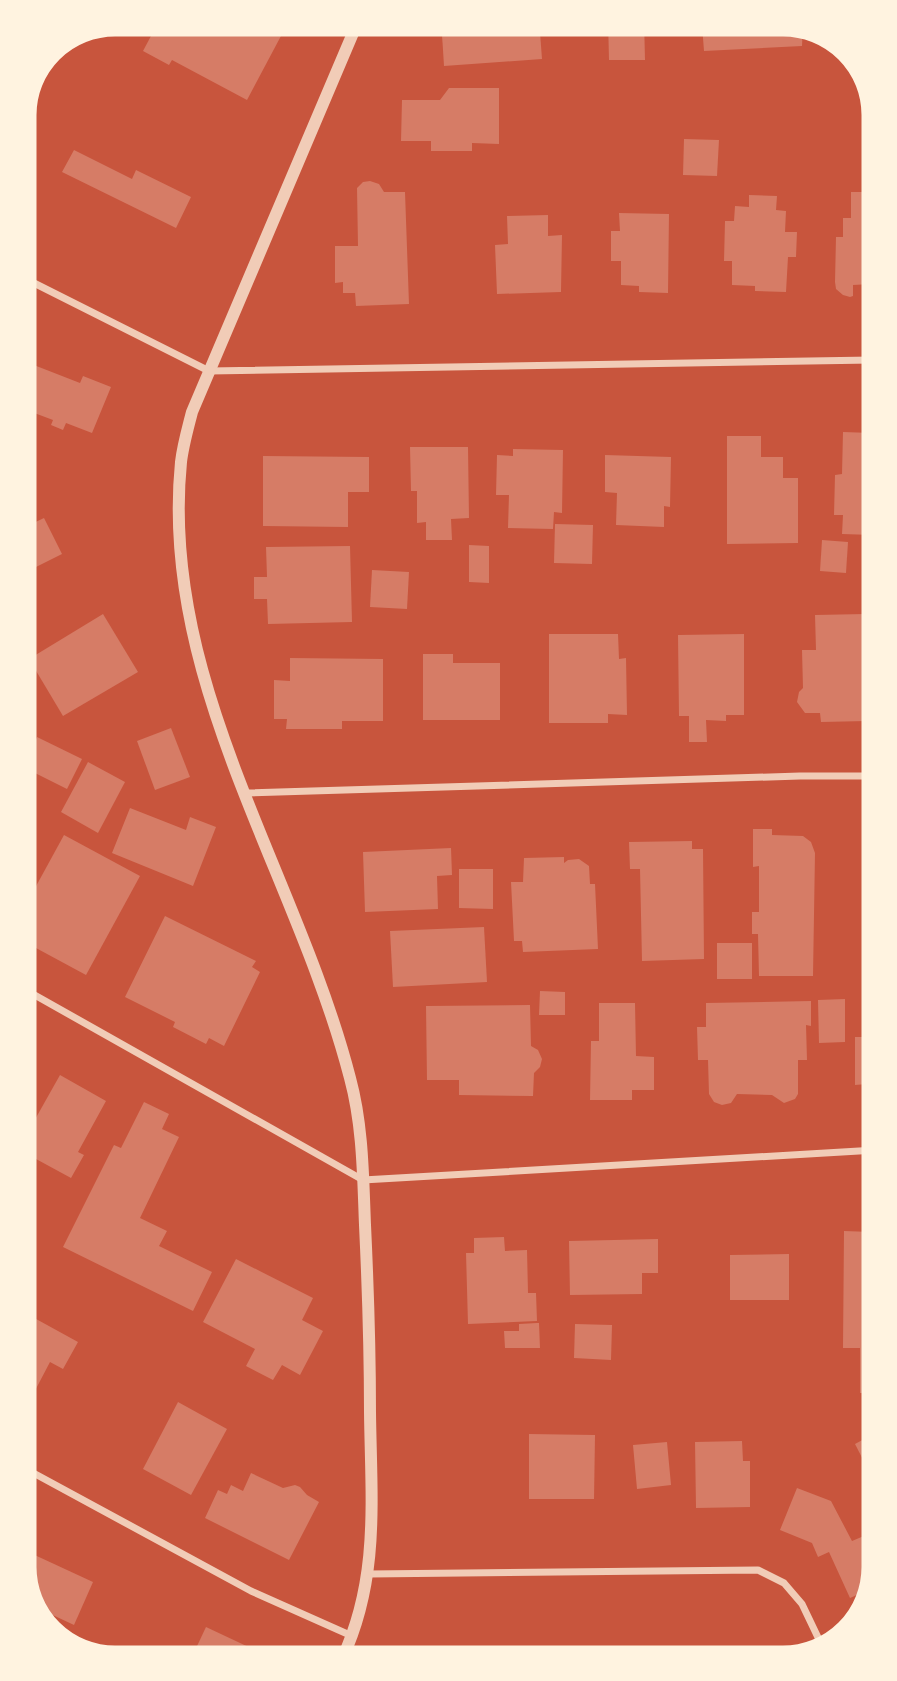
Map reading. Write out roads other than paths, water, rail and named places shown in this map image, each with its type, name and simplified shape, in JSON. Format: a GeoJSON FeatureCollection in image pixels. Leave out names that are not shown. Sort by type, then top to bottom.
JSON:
{"type":"FeatureCollection","features":[{"type":"Feature","properties":{"kind":"street"},"geometry":{"type":"LineString","coordinates":[[347,1649],[353,1637],[369,1574],[372,1527],[370,1325],[360,1133],[341,1045],[208,695],[193,639],[180,550],[181,459],[192,412],[353,32]]}},
{"type":"Feature","properties":{"kind":"street"},"geometry":{"type":"LineString","coordinates":[[32,282],[209,371],[866,360]]}},
{"type":"Feature","properties":{"kind":"street"},"geometry":{"type":"LineString","coordinates":[[246,793],[866,776]]}},
{"type":"Feature","properties":{"kind":"street"},"geometry":{"type":"LineString","coordinates":[[32,994],[363,1180],[866,1151]]}},
{"type":"Feature","properties":{"kind":"street"},"geometry":{"type":"LineString","coordinates":[[32,1472],[251,1591],[353,1637]]}},
{"type":"Feature","properties":{"kind":"street"},"geometry":{"type":"LineString","coordinates":[[369,1574],[758,1570],[784,1583],[802,1604],[819,1640]]}}]}
